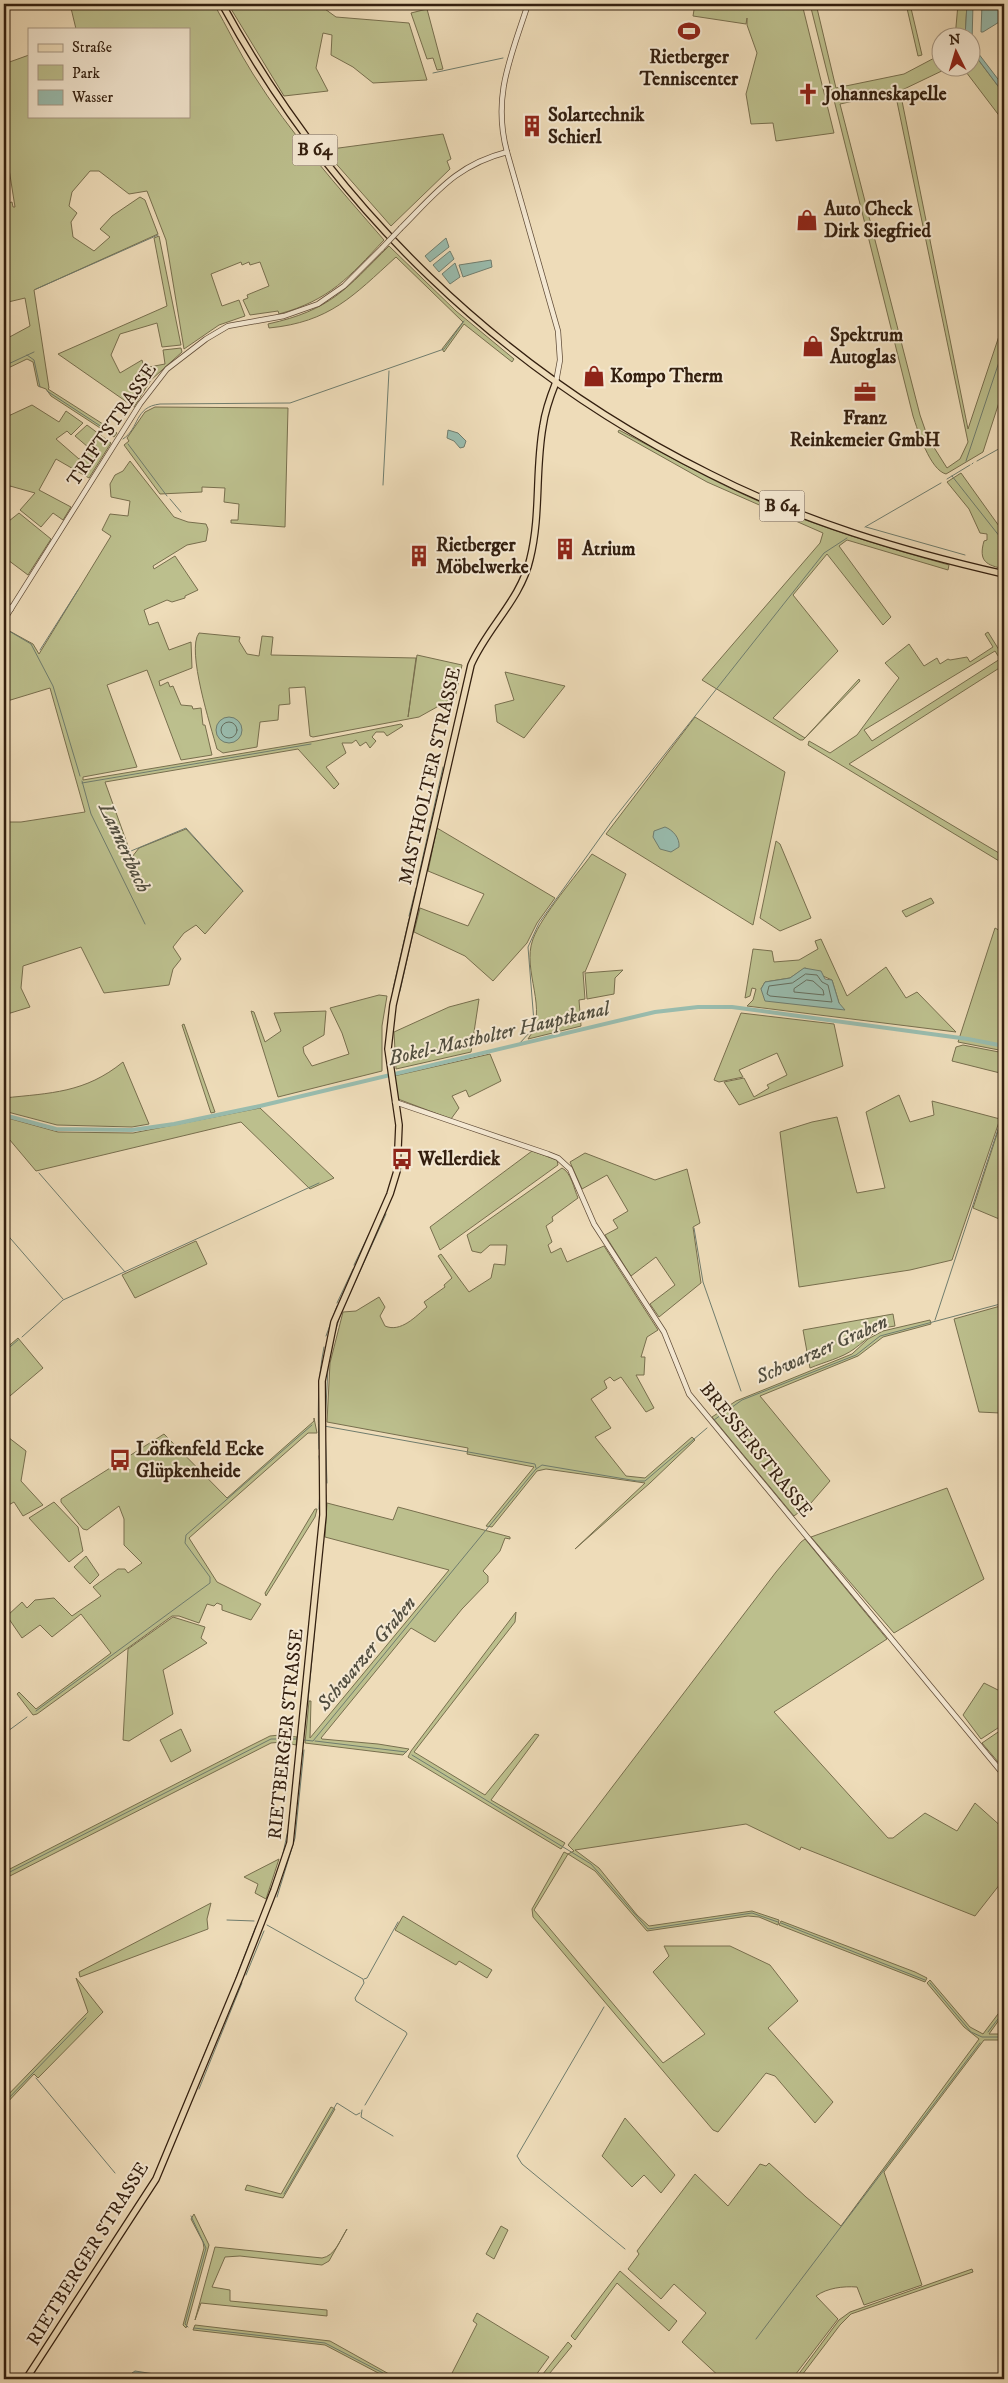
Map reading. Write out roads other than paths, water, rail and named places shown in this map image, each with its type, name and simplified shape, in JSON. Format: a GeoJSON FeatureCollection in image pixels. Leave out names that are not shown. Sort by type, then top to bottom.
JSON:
{"type":"FeatureCollection","features":[{"type":"Feature","properties":{"kind":"main road","name":"B 64"},"geometry":{"type":"LineString","coordinates":[[222,4],[280,101],[320,157],[363,209],[430,279],[478,323],[556,382],[643,439],[710,475],[762,498],[855,533],[1004,574]]}},
{"type":"Feature","properties":{"kind":"main road","name":"MASTHOLTER STRASSE"},"geometry":{"type":"LineString","coordinates":[[395,1102],[388,1049],[390,1019],[462,696],[477,651],[517,592],[530,560],[535,535],[542,426],[556,382]]}},
{"type":"Feature","properties":{"kind":"main road","name":"RIETBERGER STRASSE"},"geometry":{"type":"LineString","coordinates":[[26,2379],[146,2195],[162,2165],[240,1977],[283,1867],[292,1827],[323,1514],[321,1396],[324,1362],[340,1306],[388,1201],[394,1180],[400,1145],[395,1102]]}},
{"type":"Feature","properties":{"kind":"street","name":"MASTHOLTER STRASSE"},"geometry":{"type":"LineString","coordinates":[[528,4],[501,94],[501,122],[507,152],[558,331],[560,360],[556,382]]}},
{"type":"Feature","properties":{"kind":"street","name":"TRIFTSTRASSE"},"geometry":{"type":"LineString","coordinates":[[4,620],[140,404],[167,369],[206,339],[228,326],[284,316],[318,304],[344,286],[450,179],[481,160],[507,152]]}},
{"type":"Feature","properties":{"kind":"street"},"geometry":{"type":"LineString","coordinates":[[4,601],[11,609]]}},
{"type":"Feature","properties":{"kind":"street","name":"BRESSERSTRASSE"},"geometry":{"type":"LineString","coordinates":[[395,1102],[548,1154],[565,1163],[573,1176],[594,1224],[664,1332],[684,1385],[712,1422],[1004,1775]]}},
{"type":"Feature","properties":{"kind":"water"},"geometry":{"type":"Polygon","coordinates":[[[967,4],[973,4],[972,28],[966,28],[967,4]]]}},
{"type":"Feature","properties":{"kind":"water"},"geometry":{"type":"Polygon","coordinates":[[[982,4],[1004,4],[1004,19],[981,32],[982,4]]]}},
{"type":"Feature","properties":{"kind":"water"},"geometry":{"type":"Polygon","coordinates":[[[980,56],[1004,87],[1004,94],[980,62],[980,56]]]}},
{"type":"Feature","properties":{"kind":"water"},"geometry":{"type":"Polygon","coordinates":[[[446,238],[449,247],[430,262],[425,256],[446,238]]]}},
{"type":"Feature","properties":{"kind":"water"},"geometry":{"type":"Polygon","coordinates":[[[450,251],[454,259],[439,272],[433,265],[450,251]]]}},
{"type":"Feature","properties":{"kind":"water"},"geometry":{"type":"Polygon","coordinates":[[[491,260],[492,267],[463,277],[459,265],[491,260]]]}},
{"type":"Feature","properties":{"kind":"water"},"geometry":{"type":"Polygon","coordinates":[[[455,263],[460,277],[450,284],[442,274],[455,263]]]}},
{"type":"Feature","properties":{"kind":"water"},"geometry":{"type":"Polygon","coordinates":[[[448,430],[458,433],[466,441],[464,447],[460,448],[454,441],[447,438],[448,430]]]}},
{"type":"Feature","properties":{"kind":"water"},"geometry":{"type":"Polygon","coordinates":[[[229,717],[238,721],[242,730],[238,739],[229,743],[220,739],[216,730],[220,721],[229,717]]]}},
{"type":"Feature","properties":{"kind":"water"},"geometry":{"type":"Polygon","coordinates":[[[665,827],[673,832],[678,841],[679,847],[671,852],[660,849],[653,837],[654,831],[665,827]]]}},
{"type":"Feature","properties":{"kind":"water"},"geometry":{"type":"Polygon","coordinates":[[[804,968],[821,971],[825,979],[832,980],[839,1003],[845,1010],[765,1001],[761,989],[765,982],[790,978],[804,968]]]}},
{"type":"Feature","properties":{"kind":"water"},"geometry":{"type":"Polygon","coordinates":[[[135,2371],[161,2375],[166,2379],[132,2379],[132,2373],[135,2371]]]}},
{"type":"Feature","properties":{"kind":"waterway"},"geometry":{"type":"LineString","coordinates":[[433,73],[503,58]]}},
{"type":"Feature","properties":{"kind":"waterway"},"geometry":{"type":"LineString","coordinates":[[36,289],[158,235]]}},
{"type":"Feature","properties":{"kind":"waterway"},"geometry":{"type":"LineString","coordinates":[[123,439],[132,429],[141,413],[152,406],[160,404],[290,403],[444,349],[464,321]]}},
{"type":"Feature","properties":{"kind":"waterway"},"geometry":{"type":"LineString","coordinates":[[966,461],[1004,347]]}},
{"type":"Feature","properties":{"kind":"waterway"},"geometry":{"type":"LineString","coordinates":[[4,366],[34,352]]}},
{"type":"Feature","properties":{"kind":"waterway"},"geometry":{"type":"LineString","coordinates":[[27,355],[34,360],[40,387]]}},
{"type":"Feature","properties":{"kind":"waterway"},"geometry":{"type":"LineString","coordinates":[[383,485],[389,371]]}},
{"type":"Feature","properties":{"kind":"waterway"},"geometry":{"type":"LineString","coordinates":[[47,391],[114,435]]}},
{"type":"Feature","properties":{"kind":"waterway"},"geometry":{"type":"LineString","coordinates":[[128,444],[167,496]]}},
{"type":"Feature","properties":{"kind":"waterway"},"geometry":{"type":"LineString","coordinates":[[977,461],[1004,446]]}},
{"type":"Feature","properties":{"kind":"waterway"},"geometry":{"type":"LineString","coordinates":[[947,479],[970,465]]}},
{"type":"Feature","properties":{"kind":"waterway"},"geometry":{"type":"LineString","coordinates":[[952,476],[1004,542]]}},
{"type":"Feature","properties":{"kind":"waterway"},"geometry":{"type":"LineString","coordinates":[[865,527],[941,483]]}},
{"type":"Feature","properties":{"kind":"waterway"},"geometry":{"type":"LineString","coordinates":[[170,499],[181,512]]}},
{"type":"Feature","properties":{"kind":"waterway"},"geometry":{"type":"LineString","coordinates":[[866,527],[965,555]]}},
{"type":"Feature","properties":{"kind":"waterway"},"geometry":{"type":"LineString","coordinates":[[519,1044],[531,1031],[534,1022],[528,947],[539,923],[612,821],[824,553],[847,538]]}},
{"type":"Feature","properties":{"kind":"waterway"},"geometry":{"type":"LineString","coordinates":[[40,650],[78,590]]}},
{"type":"Feature","properties":{"kind":"waterway","name":"Lannertbach"},"geometry":{"type":"LineString","coordinates":[[4,628],[31,644],[53,686],[80,776]]}},
{"type":"Feature","properties":{"kind":"waterway"},"geometry":{"type":"LineString","coordinates":[[82,783],[311,744]]}},
{"type":"Feature","properties":{"kind":"waterway"},"geometry":{"type":"LineString","coordinates":[[417,883],[443,767]]}},
{"type":"Feature","properties":{"kind":"waterway","name":"Lannertbach"},"geometry":{"type":"LineString","coordinates":[[82,781],[91,814],[145,924]]}},
{"type":"Feature","properties":{"kind":"waterway"},"geometry":{"type":"LineString","coordinates":[[131,851],[186,828],[243,891]]}},
{"type":"Feature","properties":{"kind":"waterway"},"geometry":{"type":"LineString","coordinates":[[400,991],[435,835]]}},
{"type":"Feature","properties":{"kind":"waterway"},"geometry":{"type":"LineString","coordinates":[[409,916],[416,888]]}},
{"type":"Feature","properties":{"kind":"waterway"},"geometry":{"type":"LineString","coordinates":[[393,989],[409,919]]}},
{"type":"Feature","properties":{"kind":"waterway","name":"Bokel-Mastholter Hauptkanal"},"geometry":{"type":"LineString","coordinates":[[4,1115],[56,1129],[132,1130],[174,1124],[260,1106],[655,1012],[698,1007],[732,1007],[968,1039],[1004,1046]]}},
{"type":"Feature","properties":{"kind":"waterway"},"geometry":{"type":"LineString","coordinates":[[935,1320],[1001,1120]]}},
{"type":"Feature","properties":{"kind":"waterway"},"geometry":{"type":"LineString","coordinates":[[39,1173],[125,1272]]}},
{"type":"Feature","properties":{"kind":"waterway"},"geometry":{"type":"LineString","coordinates":[[22,1337],[63,1300],[319,1183]]}},
{"type":"Feature","properties":{"kind":"waterway"},"geometry":{"type":"LineString","coordinates":[[346,1302],[386,1214]]}},
{"type":"Feature","properties":{"kind":"waterway"},"geometry":{"type":"LineString","coordinates":[[371,1230],[375,1222]]}},
{"type":"Feature","properties":{"kind":"waterway"},"geometry":{"type":"LineString","coordinates":[[694,1228],[703,1282],[741,1391]]}},
{"type":"Feature","properties":{"kind":"waterway"},"geometry":{"type":"LineString","coordinates":[[4,1231],[63,1299]]}},
{"type":"Feature","properties":{"kind":"waterway"},"geometry":{"type":"LineString","coordinates":[[354,1265],[369,1234]]}},
{"type":"Feature","properties":{"kind":"waterway"},"geometry":{"type":"LineString","coordinates":[[337,1303],[353,1269]]}},
{"type":"Feature","properties":{"kind":"waterway","name":"Schwarzer Graben"},"geometry":{"type":"LineString","coordinates":[[714,1420],[742,1400],[856,1355],[880,1336],[1004,1303]]}},
{"type":"Feature","properties":{"kind":"waterway"},"geometry":{"type":"LineString","coordinates":[[326,1336],[337,1306]]}},
{"type":"Feature","properties":{"kind":"waterway"},"geometry":{"type":"LineString","coordinates":[[334,1336],[341,1312]]}},
{"type":"Feature","properties":{"kind":"waterway"},"geometry":{"type":"LineString","coordinates":[[4,1352],[18,1340]]}},
{"type":"Feature","properties":{"kind":"waterway"},"geometry":{"type":"LineString","coordinates":[[319,1449],[319,1385],[324,1347]]}},
{"type":"Feature","properties":{"kind":"waterway"},"geometry":{"type":"LineString","coordinates":[[327,1483],[325,1426],[328,1367]]}},
{"type":"Feature","properties":{"kind":"waterway"},"geometry":{"type":"LineString","coordinates":[[36,1711],[210,1583],[210,1577],[185,1543],[186,1535],[312,1425]]}},
{"type":"Feature","properties":{"kind":"waterway"},"geometry":{"type":"LineString","coordinates":[[324,1426],[535,1464],[536,1468]]}},
{"type":"Feature","properties":{"kind":"waterway","name":"Schwarzer Graben"},"geometry":{"type":"LineString","coordinates":[[304,1740],[313,1741],[536,1469],[542,1465],[645,1481],[707,1428]]}},
{"type":"Feature","properties":{"kind":"waterway"},"geometry":{"type":"LineString","coordinates":[[319,1456],[320,1466]]}},
{"type":"Feature","properties":{"kind":"waterway"},"geometry":{"type":"LineString","coordinates":[[320,1470],[320,1484]]}},
{"type":"Feature","properties":{"kind":"waterway"},"geometry":{"type":"LineString","coordinates":[[319,1509],[320,1488]]}},
{"type":"Feature","properties":{"kind":"waterway"},"geometry":{"type":"LineString","coordinates":[[326,1495],[326,1511]]}},
{"type":"Feature","properties":{"kind":"waterway"},"geometry":{"type":"LineString","coordinates":[[308,1701],[325,1520]]}},
{"type":"Feature","properties":{"kind":"waterway"},"geometry":{"type":"LineString","coordinates":[[303,1684],[311,1605]]}},
{"type":"Feature","properties":{"kind":"waterway"},"geometry":{"type":"LineString","coordinates":[[300,1719],[302,1692]]}},
{"type":"Feature","properties":{"kind":"waterway"},"geometry":{"type":"LineString","coordinates":[[4,1734],[27,1717]]}},
{"type":"Feature","properties":{"kind":"waterway","name":"Schwarzer Graben"},"geometry":{"type":"LineString","coordinates":[[4,1875],[271,1739],[297,1739]]}},
{"type":"Feature","properties":{"kind":"waterway"},"geometry":{"type":"LineString","coordinates":[[315,1741],[406,1752]]}},
{"type":"Feature","properties":{"kind":"waterway"},"geometry":{"type":"LineString","coordinates":[[277,1897],[295,1838],[304,1750]]}},
{"type":"Feature","properties":{"kind":"waterway"},"geometry":{"type":"LineString","coordinates":[[412,1755],[591,1864],[648,1929],[752,1913],[778,1922]]}},
{"type":"Feature","properties":{"kind":"waterway"},"geometry":{"type":"LineString","coordinates":[[282,1858],[288,1830]]}},
{"type":"Feature","properties":{"kind":"waterway"},"geometry":{"type":"LineString","coordinates":[[227,1920],[254,1921]]}},
{"type":"Feature","properties":{"kind":"waterway"},"geometry":{"type":"LineString","coordinates":[[364,1979],[367,1978],[398,1922]]}},
{"type":"Feature","properties":{"kind":"waterway"},"geometry":{"type":"LineString","coordinates":[[781,1923],[925,1980]]}},
{"type":"Feature","properties":{"kind":"waterway"},"geometry":{"type":"LineString","coordinates":[[267,1925],[363,1979],[364,1983],[355,1998],[356,2001],[406,2032],[407,2034],[365,2105]]}},
{"type":"Feature","properties":{"kind":"waterway"},"geometry":{"type":"LineString","coordinates":[[236,1978],[256,1926]]}},
{"type":"Feature","properties":{"kind":"waterway"},"geometry":{"type":"LineString","coordinates":[[246,1975],[264,1931]]}},
{"type":"Feature","properties":{"kind":"waterway"},"geometry":{"type":"LineString","coordinates":[[199,2089],[242,1983]]}},
{"type":"Feature","properties":{"kind":"waterway"},"geometry":{"type":"LineString","coordinates":[[930,1983],[971,2032],[982,2037],[1004,2037]]}},
{"type":"Feature","properties":{"kind":"waterway"},"geometry":{"type":"LineString","coordinates":[[604,2007],[517,2156],[522,2164],[625,2249]]}},
{"type":"Feature","properties":{"kind":"waterway"},"geometry":{"type":"LineString","coordinates":[[988,2032],[1004,2011]]}},
{"type":"Feature","properties":{"kind":"waterway"},"geometry":{"type":"LineString","coordinates":[[4,2103],[86,2018]]}},
{"type":"Feature","properties":{"kind":"waterway"},"geometry":{"type":"LineString","coordinates":[[160,2162],[216,2026]]}},
{"type":"Feature","properties":{"kind":"waterway"},"geometry":{"type":"LineString","coordinates":[[756,2339],[980,2043]]}},
{"type":"Feature","properties":{"kind":"waterway"},"geometry":{"type":"LineString","coordinates":[[36,2078],[115,2173]]}},
{"type":"Feature","properties":{"kind":"waterway"},"geometry":{"type":"LineString","coordinates":[[284,2194],[337,2103],[356,2115],[360,2113]]}},
{"type":"Feature","properties":{"kind":"waterway"},"geometry":{"type":"LineString","coordinates":[[362,2110],[361,2117],[393,2136]]}},
{"type":"Feature","properties":{"kind":"waterway"},"geometry":{"type":"LineString","coordinates":[[188,2327],[185,2324],[206,2248],[191,2216]]}},
{"type":"Feature","properties":{"kind":"waterway"},"geometry":{"type":"LineString","coordinates":[[194,2328],[325,2343],[383,2373],[383,2379]]}},
{"type":"Feature","properties":{"kind":"place","name":"Rietberger Tenniscenter"},"geometry":{"type":"Point","coordinates":[689,31]}},
{"type":"Feature","properties":{"kind":"place","name":"Johanneskapelle"},"geometry":{"type":"Point","coordinates":[808,94]}},
{"type":"Feature","properties":{"kind":"place","name":"Solartechnik Schierl"},"geometry":{"type":"Point","coordinates":[532,126]}},
{"type":"Feature","properties":{"kind":"place","name":"Auto Check Dirk Siegfried"},"geometry":{"type":"Point","coordinates":[807,220]}},
{"type":"Feature","properties":{"kind":"place","name":"Spektrum Autoglas"},"geometry":{"type":"Point","coordinates":[813,346]}},
{"type":"Feature","properties":{"kind":"place","name":"Kompo Therm"},"geometry":{"type":"Point","coordinates":[594,376]}},
{"type":"Feature","properties":{"kind":"place","name":"Franz Reinkemeier GmbH"},"geometry":{"type":"Point","coordinates":[865,392]}},
{"type":"Feature","properties":{"kind":"place","name":"Atrium"},"geometry":{"type":"Point","coordinates":[565,549]}},
{"type":"Feature","properties":{"kind":"place","name":"Rietberger Möbelwerke"},"geometry":{"type":"Point","coordinates":[419,556]}},
{"type":"Feature","properties":{"kind":"place","name":"Wellerdiek"},"geometry":{"type":"Point","coordinates":[402,1159]}},
{"type":"Feature","properties":{"kind":"place","name":"Löfkenfeld Ecke Glüpkenheide"},"geometry":{"type":"Point","coordinates":[120,1460]}}]}
